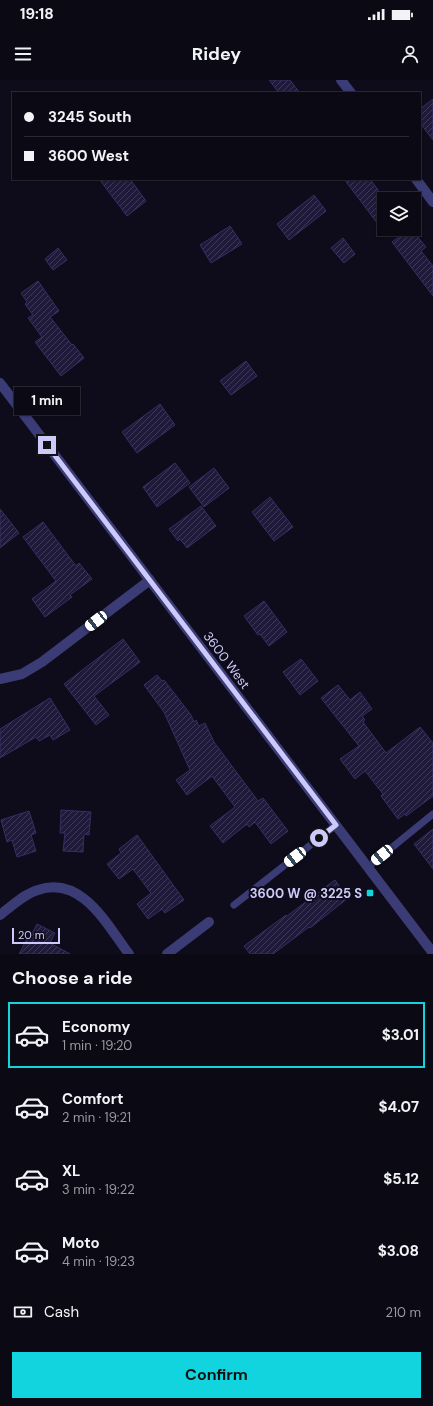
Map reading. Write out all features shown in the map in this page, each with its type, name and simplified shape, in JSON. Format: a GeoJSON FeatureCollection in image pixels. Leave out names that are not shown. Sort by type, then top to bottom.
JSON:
{"type":"FeatureCollection","features":[{"type":"Feature","properties":{"kind":"street"},"geometry":{"type":"LineString","coordinates":[[341,80],[350,92]]}},
{"type":"Feature","properties":{"kind":"street"},"geometry":{"type":"LineString","coordinates":[[417,180],[433,202]]}},
{"type":"Feature","properties":{"kind":"street","name":"3600 West"},"geometry":{"type":"LineString","coordinates":[[0,383],[433,953]]}},
{"type":"Feature","properties":{"kind":"street"},"geometry":{"type":"LineString","coordinates":[[0,679],[22,674],[42,662],[150,580]]}},
{"type":"Feature","properties":{"kind":"street"},"geometry":{"type":"LineString","coordinates":[[0,915],[21,899],[38,890],[48,887],[60,887],[69,890],[87,900],[95,908],[129,954]]}},
{"type":"Feature","properties":{"kind":"street"},"geometry":{"type":"LineString","coordinates":[[167,954],[209,922]]}},
{"type":"Feature","properties":{"kind":"lane"},"geometry":{"type":"LineString","coordinates":[[368,867],[433,814]]}},
{"type":"Feature","properties":{"kind":"lane"},"geometry":{"type":"LineString","coordinates":[[234,905],[336,825]]}},
{"type":"Feature","properties":{"kind":"building"},"geometry":{"type":"Polygon","coordinates":[[[269,80],[290,80],[299,92],[278,92],[269,80]]]}},
{"type":"Feature","properties":{"kind":"building"},"geometry":{"type":"Polygon","coordinates":[[[433,99],[433,140],[421,124],[421,108],[433,99]]]}},
{"type":"Feature","properties":{"kind":"building"},"geometry":{"type":"Polygon","coordinates":[[[100,180],[131,180],[146,201],[127,216],[100,180]]]}},
{"type":"Feature","properties":{"kind":"building"},"geometry":{"type":"Polygon","coordinates":[[[345,180],[371,180],[380,192],[377,192],[377,223],[345,180]]]}},
{"type":"Feature","properties":{"kind":"building"},"geometry":{"type":"Polygon","coordinates":[[[314,195],[326,211],[289,240],[277,224],[314,195]]]}},
{"type":"Feature","properties":{"kind":"building"},"geometry":{"type":"Polygon","coordinates":[[[230,226],[242,244],[211,263],[200,245],[230,226]]]}},
{"type":"Feature","properties":{"kind":"building"},"geometry":{"type":"Polygon","coordinates":[[[400,236],[417,236],[426,247],[421,251],[433,266],[433,296],[392,242],[400,236]]]}},
{"type":"Feature","properties":{"kind":"building"},"geometry":{"type":"Polygon","coordinates":[[[343,238],[355,254],[344,263],[331,248],[343,238]]]}},
{"type":"Feature","properties":{"kind":"building"},"geometry":{"type":"Polygon","coordinates":[[[58,248],[67,260],[53,270],[45,259],[58,248]]]}},
{"type":"Feature","properties":{"kind":"building"},"geometry":{"type":"Polygon","coordinates":[[[38,281],[59,311],[50,317],[84,358],[61,376],[35,342],[42,337],[28,318],[33,315],[25,304],[27,302],[21,293],[38,281]]]}},
{"type":"Feature","properties":{"kind":"building"},"geometry":{"type":"Polygon","coordinates":[[[246,361],[257,376],[231,395],[220,381],[246,361]]]}},
{"type":"Feature","properties":{"kind":"building"},"geometry":{"type":"Polygon","coordinates":[[[160,404],[175,425],[137,453],[122,432],[160,404]]]}},
{"type":"Feature","properties":{"kind":"building"},"geometry":{"type":"Polygon","coordinates":[[[175,463],[190,483],[157,507],[143,487],[175,463]]]}},
{"type":"Feature","properties":{"kind":"building"},"geometry":{"type":"Polygon","coordinates":[[[214,468],[229,488],[204,507],[189,487],[214,468]]]}},
{"type":"Feature","properties":{"kind":"building"},"geometry":{"type":"Polygon","coordinates":[[[270,497],[293,527],[274,541],[252,512],[270,497]]]}},
{"type":"Feature","properties":{"kind":"building"},"geometry":{"type":"Polygon","coordinates":[[[201,506],[216,526],[187,548],[180,539],[178,541],[169,529],[201,506]]]}},
{"type":"Feature","properties":{"kind":"building"},"geometry":{"type":"Polygon","coordinates":[[[0,509],[19,533],[0,548],[0,509]]]}},
{"type":"Feature","properties":{"kind":"building"},"geometry":{"type":"Polygon","coordinates":[[[43,522],[76,566],[79,563],[92,579],[70,595],[72,597],[45,617],[32,599],[56,581],[23,537],[43,522]]]}},
{"type":"Feature","properties":{"kind":"building"},"geometry":{"type":"Polygon","coordinates":[[[264,601],[287,632],[269,646],[260,634],[258,635],[244,616],[264,601]]]}},
{"type":"Feature","properties":{"kind":"building"},"geometry":{"type":"Polygon","coordinates":[[[123,639],[140,662],[94,696],[109,715],[96,725],[64,684],[123,639]]]}},
{"type":"Feature","properties":{"kind":"building"},"geometry":{"type":"Polygon","coordinates":[[[301,659],[318,681],[300,695],[283,672],[301,659]]]}},
{"type":"Feature","properties":{"kind":"building"},"geometry":{"type":"Polygon","coordinates":[[[157,675],[162,681],[164,680],[191,715],[194,722],[196,720],[199,726],[205,723],[214,742],[258,801],[263,798],[288,831],[271,844],[255,822],[249,827],[247,824],[223,843],[210,826],[235,807],[212,776],[187,795],[176,780],[190,770],[164,712],[144,685],[157,675]]]}},
{"type":"Feature","properties":{"kind":"building"},"geometry":{"type":"Polygon","coordinates":[[[338,685],[350,700],[360,692],[372,709],[362,716],[365,720],[363,722],[386,753],[420,727],[433,743],[433,796],[406,816],[405,814],[398,819],[381,796],[383,794],[365,771],[355,779],[340,759],[359,746],[321,698],[338,685]]]}},
{"type":"Feature","properties":{"kind":"building"},"geometry":{"type":"Polygon","coordinates":[[[50,698],[70,730],[53,740],[50,735],[39,741],[36,737],[0,758],[0,729],[50,698]]]}},
{"type":"Feature","properties":{"kind":"building"},"geometry":{"type":"Polygon","coordinates":[[[61,810],[91,812],[89,835],[84,834],[83,852],[63,851],[65,833],[60,833],[61,810]]]}},
{"type":"Feature","properties":{"kind":"building"},"geometry":{"type":"Polygon","coordinates":[[[29,811],[36,833],[31,835],[36,851],[17,857],[12,840],[7,842],[1,820],[29,811]]]}},
{"type":"Feature","properties":{"kind":"building"},"geometry":{"type":"Polygon","coordinates":[[[433,829],[433,869],[414,844],[433,829]]]}},
{"type":"Feature","properties":{"kind":"building"},"geometry":{"type":"Polygon","coordinates":[[[137,835],[184,900],[165,913],[162,909],[148,919],[137,904],[151,893],[133,869],[119,879],[107,864],[121,853],[119,849],[137,835]]]}},
{"type":"Feature","properties":{"kind":"building"},"geometry":{"type":"Polygon","coordinates":[[[335,880],[348,898],[310,928],[309,927],[273,954],[250,954],[244,946],[335,880]]]}},
{"type":"Feature","properties":{"kind":"building"},"geometry":{"type":"Polygon","coordinates":[[[37,924],[55,933],[50,943],[70,954],[19,954],[28,937],[30,938],[37,924]]]}},
{"type":"Feature","properties":{"kind":"place","name":"3600 W @ 3225 S"},"geometry":{"type":"Point","coordinates":[370,893]}},
{"type":"Feature","properties":{"kind":"route"},"geometry":{"type":"LineString","coordinates":[[47,445],[336,825],[319,838]]}}]}
